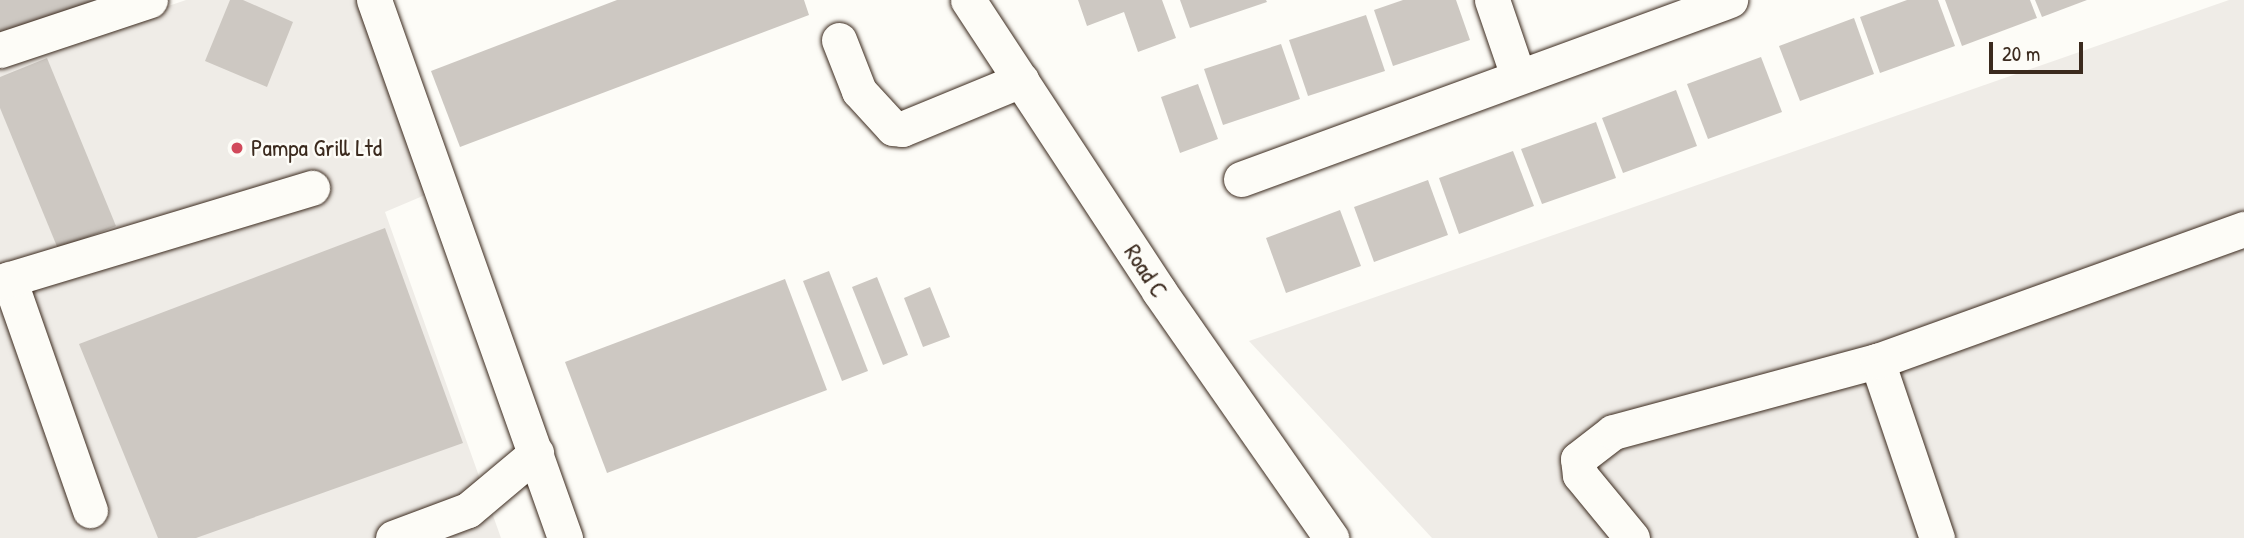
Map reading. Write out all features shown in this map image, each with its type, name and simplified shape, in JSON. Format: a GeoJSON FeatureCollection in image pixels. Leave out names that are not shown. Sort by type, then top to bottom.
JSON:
{"type":"FeatureCollection","features":[{"type":"Feature","properties":{"kind":"street"},"geometry":{"type":"LineString","coordinates":[[0,50],[150,0]]}},
{"type":"Feature","properties":{"kind":"street"},"geometry":{"type":"LineString","coordinates":[[374,0],[565,538]]}},
{"type":"Feature","properties":{"kind":"street","name":"Road C"},"geometry":{"type":"LineString","coordinates":[[968,0],[1159,291],[1331,538]]}},
{"type":"Feature","properties":{"kind":"street"},"geometry":{"type":"LineString","coordinates":[[1492,0],[1518,76]]}},
{"type":"Feature","properties":{"kind":"street"},"geometry":{"type":"LineString","coordinates":[[1241,179],[1730,0]]}},
{"type":"Feature","properties":{"kind":"street"},"geometry":{"type":"LineString","coordinates":[[839,40],[859,91],[893,128],[902,129],[1021,80]]}},
{"type":"Feature","properties":{"kind":"street"},"geometry":{"type":"LineString","coordinates":[[90,510],[4,281],[312,188]]}},
{"type":"Feature","properties":{"kind":"street"},"geometry":{"type":"LineString","coordinates":[[1632,538],[1580,475],[1578,459],[1591,446],[1613,432],[1877,360],[2244,229]]}},
{"type":"Feature","properties":{"kind":"street"},"geometry":{"type":"LineString","coordinates":[[1877,360],[1937,538]]}},
{"type":"Feature","properties":{"kind":"street"},"geometry":{"type":"LineString","coordinates":[[393,538],[468,510],[536,453]]}},
{"type":"Feature","properties":{"kind":"shaded area"},"geometry":{"type":"Polygon","coordinates":[[[186,0],[370,0],[437,190],[385,212],[501,538],[0,538],[0,63],[186,0]]]}},
{"type":"Feature","properties":{"kind":"shaded area"},"geometry":{"type":"Polygon","coordinates":[[[2229,0],[2244,0],[2244,538],[1432,538],[1249,341],[2229,0]]]}},
{"type":"Feature","properties":{"kind":"building"},"geometry":{"type":"Polygon","coordinates":[[[0,0],[131,0],[0,32],[0,0]]]}},
{"type":"Feature","properties":{"kind":"building"},"geometry":{"type":"Polygon","coordinates":[[[230,0],[243,0],[293,22],[267,87],[205,61],[230,0]]]}},
{"type":"Feature","properties":{"kind":"building"},"geometry":{"type":"Polygon","coordinates":[[[617,0],[804,0],[809,15],[460,147],[431,71],[617,0]]]}},
{"type":"Feature","properties":{"kind":"building"},"geometry":{"type":"Polygon","coordinates":[[[1078,0],[1162,0],[1176,38],[1138,52],[1124,12],[1087,26],[1078,0]]]}},
{"type":"Feature","properties":{"kind":"building"},"geometry":{"type":"Polygon","coordinates":[[[1180,0],[1266,0],[1267,2],[1190,28],[1180,0]]]}},
{"type":"Feature","properties":{"kind":"building"},"geometry":{"type":"Polygon","coordinates":[[[1403,0],[1456,0],[1470,40],[1393,66],[1374,10],[1403,0]]]}},
{"type":"Feature","properties":{"kind":"building"},"geometry":{"type":"Polygon","coordinates":[[[1907,0],[1938,0],[1955,46],[1880,73],[1860,17],[1907,0]]]}},
{"type":"Feature","properties":{"kind":"building"},"geometry":{"type":"Polygon","coordinates":[[[1945,0],[2030,0],[2037,18],[1962,46],[1945,0]]]}},
{"type":"Feature","properties":{"kind":"building"},"geometry":{"type":"Polygon","coordinates":[[[2035,0],[2087,0],[2042,17],[2035,0]]]}},
{"type":"Feature","properties":{"kind":"building"},"geometry":{"type":"Polygon","coordinates":[[[1366,15],[1385,71],[1308,96],[1289,40],[1366,15]]]}},
{"type":"Feature","properties":{"kind":"building"},"geometry":{"type":"Polygon","coordinates":[[[1854,18],[1874,74],[1800,101],[1779,46],[1854,18]]]}},
{"type":"Feature","properties":{"kind":"building"},"geometry":{"type":"Polygon","coordinates":[[[1281,44],[1300,99],[1223,125],[1204,69],[1281,44]]]}},
{"type":"Feature","properties":{"kind":"building"},"geometry":{"type":"Polygon","coordinates":[[[1761,57],[1782,112],[1708,139],[1687,84],[1761,57]]]}},
{"type":"Feature","properties":{"kind":"building"},"geometry":{"type":"Polygon","coordinates":[[[47,58],[116,226],[58,249],[0,108],[0,77],[47,58]]]}},
{"type":"Feature","properties":{"kind":"building"},"geometry":{"type":"Polygon","coordinates":[[[1198,84],[1218,139],[1180,153],[1161,97],[1198,84]]]}},
{"type":"Feature","properties":{"kind":"building"},"geometry":{"type":"Polygon","coordinates":[[[1676,90],[1697,146],[1623,173],[1602,118],[1676,90]]]}},
{"type":"Feature","properties":{"kind":"building"},"geometry":{"type":"Polygon","coordinates":[[[1596,122],[1616,178],[1542,204],[1521,149],[1596,122]]]}},
{"type":"Feature","properties":{"kind":"building"},"geometry":{"type":"Polygon","coordinates":[[[1513,151],[1534,206],[1459,234],[1439,178],[1513,151]]]}},
{"type":"Feature","properties":{"kind":"building"},"geometry":{"type":"Polygon","coordinates":[[[1428,180],[1448,235],[1374,262],[1354,207],[1428,180]]]}},
{"type":"Feature","properties":{"kind":"building"},"geometry":{"type":"Polygon","coordinates":[[[1340,210],[1361,266],[1286,293],[1266,238],[1340,210]]]}},
{"type":"Feature","properties":{"kind":"building"},"geometry":{"type":"Polygon","coordinates":[[[385,228],[463,443],[196,538],[158,538],[79,344],[385,228]]]}},
{"type":"Feature","properties":{"kind":"building"},"geometry":{"type":"Polygon","coordinates":[[[829,271],[868,371],[842,381],[803,281],[829,271]]]}},
{"type":"Feature","properties":{"kind":"building"},"geometry":{"type":"Polygon","coordinates":[[[877,277],[908,355],[883,365],[852,287],[877,277]]]}},
{"type":"Feature","properties":{"kind":"building"},"geometry":{"type":"Polygon","coordinates":[[[785,279],[827,390],[607,473],[565,362],[785,279]]]}},
{"type":"Feature","properties":{"kind":"building"},"geometry":{"type":"Polygon","coordinates":[[[930,287],[950,337],[923,347],[904,298],[930,287]]]}},
{"type":"Feature","properties":{"kind":"place","name":"Pampa Grill Ltd"},"geometry":{"type":"Point","coordinates":[237,148]}}]}
